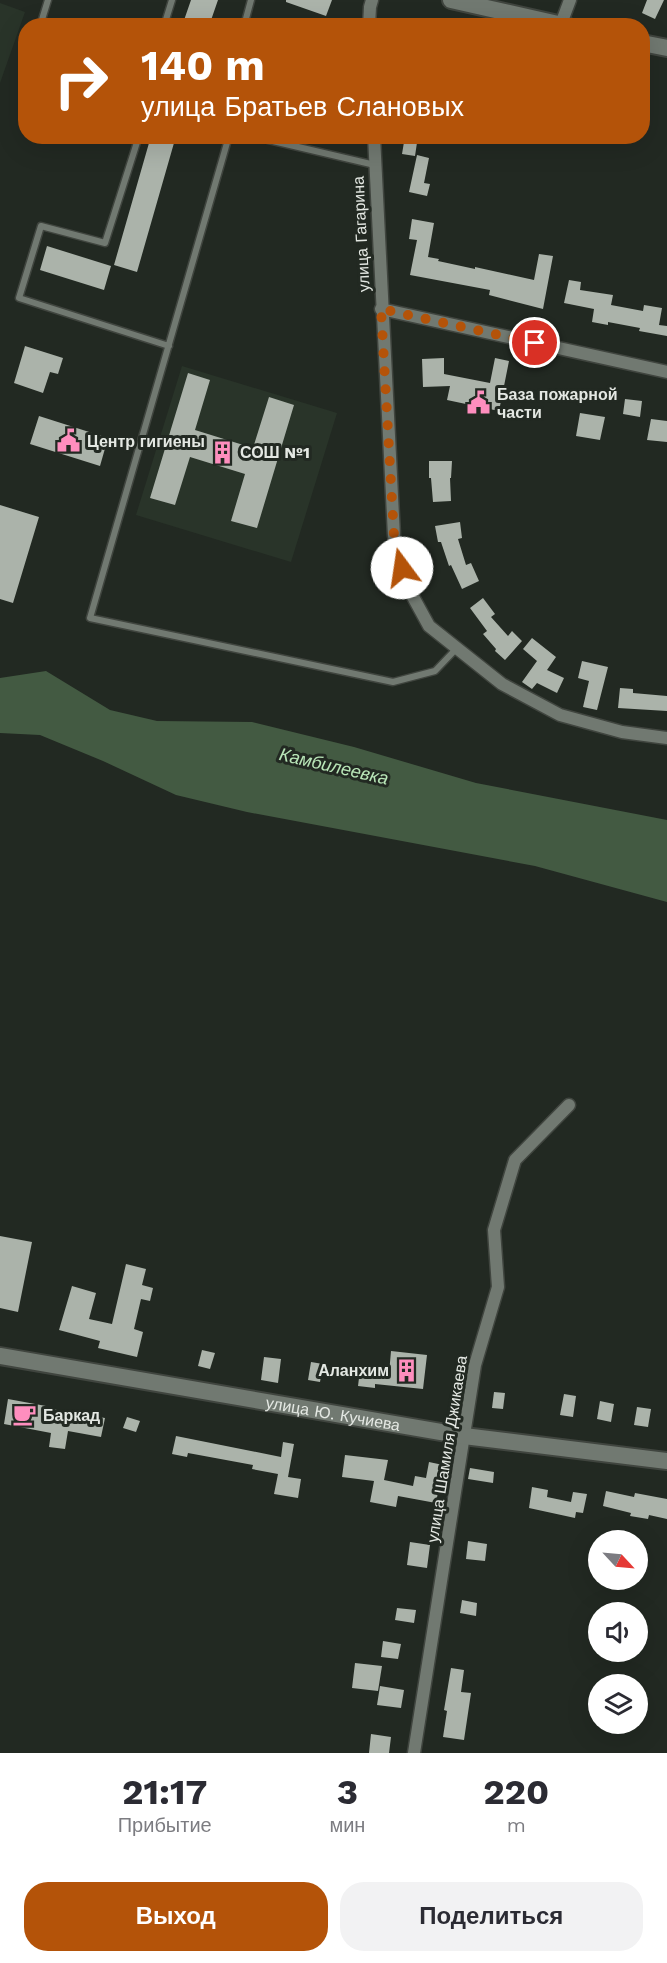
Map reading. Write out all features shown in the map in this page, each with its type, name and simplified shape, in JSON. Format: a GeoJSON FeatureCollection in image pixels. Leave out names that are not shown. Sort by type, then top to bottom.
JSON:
{"type":"FeatureCollection","features":[{"type":"Feature","properties":{"kind":"street"},"geometry":{"type":"LineString","coordinates":[[369,18],[372,0]]}},
{"type":"Feature","properties":{"kind":"street"},"geometry":{"type":"LineString","coordinates":[[451,0],[532,18]]}},
{"type":"Feature","properties":{"kind":"street"},"geometry":{"type":"LineString","coordinates":[[566,18],[570,0]]}},
{"type":"Feature","properties":{"kind":"street"},"geometry":{"type":"LineString","coordinates":[[650,45],[667,48]]}},
{"type":"Feature","properties":{"kind":"street","name":"улица Гагарина"},"geometry":{"type":"LineString","coordinates":[[374,144],[394,536],[406,584],[429,626],[502,684],[560,715],[622,732],[667,738]]}},
{"type":"Feature","properties":{"kind":"street"},"geometry":{"type":"LineString","coordinates":[[381,309],[667,372]]}},
{"type":"Feature","properties":{"kind":"street","name":"улица Шамиля Джикаева"},"geometry":{"type":"LineString","coordinates":[[414,1753],[475,1365],[498,1287],[494,1230],[515,1160],[569,1105]]}},
{"type":"Feature","properties":{"kind":"street","name":"улица Ю. Кучиева"},"geometry":{"type":"LineString","coordinates":[[0,1356],[464,1436],[667,1461]]}},
{"type":"Feature","properties":{"kind":"lane"},"geometry":{"type":"LineString","coordinates":[[42,18],[48,0]]}},
{"type":"Feature","properties":{"kind":"lane"},"geometry":{"type":"LineString","coordinates":[[166,18],[172,0]]}},
{"type":"Feature","properties":{"kind":"lane"},"geometry":{"type":"LineString","coordinates":[[246,18],[251,0]]}},
{"type":"Feature","properties":{"kind":"lane"},"geometry":{"type":"LineString","coordinates":[[136,144],[105,243],[41,226],[19,298],[169,346]]}},
{"type":"Feature","properties":{"kind":"lane"},"geometry":{"type":"LineString","coordinates":[[227,144],[90,618],[393,682],[435,671],[457,648]]}},
{"type":"Feature","properties":{"kind":"lane"},"geometry":{"type":"LineString","coordinates":[[285,144],[375,165]]}},
{"type":"Feature","properties":{"kind":"shaded area"},"geometry":{"type":"Polygon","coordinates":[[[0,3],[25,12],[23,18],[18,18],[18,32],[0,83],[0,3]]]}},
{"type":"Feature","properties":{"kind":"shaded area"},"geometry":{"type":"Polygon","coordinates":[[[182,366],[337,413],[291,562],[136,515],[182,366]]]}},
{"type":"Feature","properties":{"kind":"water","name":"Камбилеевка"},"geometry":{"type":"Polygon","coordinates":[[[46,671],[110,710],[157,721],[252,722],[354,747],[476,783],[667,820],[667,902],[535,866],[247,812],[176,795],[40,735],[0,733],[0,678],[46,671]]]}},
{"type":"Feature","properties":{"kind":"building"},"geometry":{"type":"Polygon","coordinates":[[[191,0],[218,0],[212,18],[185,18],[191,0]]]}},
{"type":"Feature","properties":{"kind":"building"},"geometry":{"type":"Polygon","coordinates":[[[286,0],[332,0],[326,16],[286,2],[286,0]]]}},
{"type":"Feature","properties":{"kind":"building"},"geometry":{"type":"Polygon","coordinates":[[[647,0],[664,0],[655,19],[642,13],[647,0]]]}},
{"type":"Feature","properties":{"kind":"building"},"geometry":{"type":"Polygon","coordinates":[[[149,144],[174,144],[137,272],[114,265],[149,144]]]}},
{"type":"Feature","properties":{"kind":"building"},"geometry":{"type":"Polygon","coordinates":[[[404,144],[417,144],[415,156],[402,154],[404,144]]]}},
{"type":"Feature","properties":{"kind":"building"},"geometry":{"type":"Polygon","coordinates":[[[417,155],[429,158],[424,183],[430,184],[427,196],[409,192],[417,155]]]}},
{"type":"Feature","properties":{"kind":"building"},"geometry":{"type":"Polygon","coordinates":[[[412,219],[434,223],[428,257],[439,259],[438,261],[534,280],[539,254],[553,256],[543,309],[489,295],[490,290],[410,275],[417,240],[409,239],[412,219]]]}},
{"type":"Feature","properties":{"kind":"building"},"geometry":{"type":"Polygon","coordinates":[[[47,246],[111,266],[104,290],[40,270],[47,246]]]}},
{"type":"Feature","properties":{"kind":"building"},"geometry":{"type":"Polygon","coordinates":[[[569,280],[581,282],[580,290],[613,295],[611,305],[643,311],[644,305],[662,308],[659,325],[667,326],[667,336],[608,322],[608,325],[592,322],[594,309],[564,303],[569,280]]]}},
{"type":"Feature","properties":{"kind":"building"},"geometry":{"type":"Polygon","coordinates":[[[25,346],[63,358],[58,374],[50,372],[43,393],[14,383],[25,346]]]}},
{"type":"Feature","properties":{"kind":"building"},"geometry":{"type":"Polygon","coordinates":[[[444,358],[444,374],[490,383],[495,358],[509,361],[499,411],[447,400],[450,386],[423,387],[422,359],[444,358]]]}},
{"type":"Feature","properties":{"kind":"building","name":"СОШ №1"},"geometry":{"type":"Polygon","coordinates":[[[188,373],[210,380],[195,430],[253,448],[269,397],[294,405],[257,528],[231,521],[245,474],[190,457],[175,505],[150,498],[188,373]]]}},
{"type":"Feature","properties":{"kind":"building"},"geometry":{"type":"Polygon","coordinates":[[[625,399],[642,401],[640,417],[623,414],[625,399]]]}},
{"type":"Feature","properties":{"kind":"building"},"geometry":{"type":"Polygon","coordinates":[[[580,413],[605,417],[600,440],[576,436],[580,413]]]}},
{"type":"Feature","properties":{"kind":"building","name":"Центр гигиены"},"geometry":{"type":"Polygon","coordinates":[[[39,416],[108,438],[100,466],[30,444],[39,416]]]}},
{"type":"Feature","properties":{"kind":"building"},"geometry":{"type":"Polygon","coordinates":[[[651,419],[667,421],[667,442],[647,440],[651,419]]]}},
{"type":"Feature","properties":{"kind":"building"},"geometry":{"type":"Polygon","coordinates":[[[429,461],[452,461],[451,501],[433,502],[429,461]]]}},
{"type":"Feature","properties":{"kind":"building"},"geometry":{"type":"Polygon","coordinates":[[[0,505],[39,517],[13,603],[0,599],[0,505]]]}},
{"type":"Feature","properties":{"kind":"building"},"geometry":{"type":"Polygon","coordinates":[[[460,522],[462,538],[458,539],[466,565],[471,563],[479,581],[462,589],[451,565],[449,566],[441,542],[438,542],[435,526],[460,522]]]}},
{"type":"Feature","properties":{"kind":"building"},"geometry":{"type":"Polygon","coordinates":[[[483,598],[495,614],[491,617],[508,636],[512,631],[522,641],[505,660],[495,651],[496,649],[483,634],[487,631],[470,608],[483,598]]]}},
{"type":"Feature","properties":{"kind":"building"},"geometry":{"type":"Polygon","coordinates":[[[532,638],[556,657],[547,670],[564,678],[557,693],[537,683],[532,689],[522,682],[537,661],[523,649],[532,638]]]}},
{"type":"Feature","properties":{"kind":"building"},"geometry":{"type":"Polygon","coordinates":[[[582,661],[608,667],[597,710],[583,707],[589,681],[578,678],[582,661]]]}},
{"type":"Feature","properties":{"kind":"building"},"geometry":{"type":"Polygon","coordinates":[[[620,688],[633,689],[633,693],[667,696],[667,711],[618,708],[620,688]]]}},
{"type":"Feature","properties":{"kind":"building"},"geometry":{"type":"Polygon","coordinates":[[[0,1236],[32,1242],[18,1312],[0,1308],[0,1236]]]}},
{"type":"Feature","properties":{"kind":"building"},"geometry":{"type":"Polygon","coordinates":[[[126,1264],[146,1269],[142,1285],[153,1288],[150,1301],[141,1299],[134,1329],[143,1332],[137,1357],[98,1348],[100,1341],[59,1330],[72,1286],[96,1293],[89,1319],[112,1324],[126,1264]]]}},
{"type":"Feature","properties":{"kind":"building"},"geometry":{"type":"Polygon","coordinates":[[[202,1350],[215,1353],[210,1369],[198,1366],[202,1350]]]}},
{"type":"Feature","properties":{"kind":"building","name":"Аланхим"},"geometry":{"type":"Polygon","coordinates":[[[391,1351],[427,1355],[423,1389],[375,1384],[375,1388],[358,1386],[360,1370],[389,1374],[391,1351]]]}},
{"type":"Feature","properties":{"kind":"building"},"geometry":{"type":"Polygon","coordinates":[[[264,1357],[281,1359],[278,1383],[261,1380],[264,1357]]]}},
{"type":"Feature","properties":{"kind":"building"},"geometry":{"type":"Polygon","coordinates":[[[311,1362],[323,1364],[320,1382],[308,1380],[311,1362]]]}},
{"type":"Feature","properties":{"kind":"building"},"geometry":{"type":"Polygon","coordinates":[[[494,1392],[505,1393],[503,1409],[492,1408],[494,1392]]]}},
{"type":"Feature","properties":{"kind":"building"},"geometry":{"type":"Polygon","coordinates":[[[564,1394],[576,1396],[573,1417],[560,1415],[564,1394]]]}},
{"type":"Feature","properties":{"kind":"building"},"geometry":{"type":"Polygon","coordinates":[[[8,1399],[105,1418],[101,1437],[68,1431],[65,1449],[49,1447],[51,1433],[4,1424],[8,1399]]]}},
{"type":"Feature","properties":{"kind":"building"},"geometry":{"type":"Polygon","coordinates":[[[600,1401],[614,1404],[611,1422],[597,1419],[600,1401]]]}},
{"type":"Feature","properties":{"kind":"building"},"geometry":{"type":"Polygon","coordinates":[[[637,1407],[651,1409],[648,1427],[634,1425],[637,1407]]]}},
{"type":"Feature","properties":{"kind":"building"},"geometry":{"type":"Polygon","coordinates":[[[127,1417],[140,1421],[136,1432],[123,1428],[127,1417]]]}},
{"type":"Feature","properties":{"kind":"building"},"geometry":{"type":"Polygon","coordinates":[[[176,1436],[281,1457],[283,1442],[294,1444],[288,1477],[301,1479],[298,1498],[274,1494],[278,1474],[252,1469],[253,1465],[188,1453],[187,1457],[172,1454],[176,1436]]]}},
{"type":"Feature","properties":{"kind":"building"},"geometry":{"type":"Polygon","coordinates":[[[345,1455],[388,1460],[384,1480],[413,1486],[415,1476],[426,1478],[429,1462],[443,1465],[436,1503],[398,1496],[396,1507],[370,1502],[374,1481],[342,1477],[345,1455]]]}},
{"type":"Feature","properties":{"kind":"building"},"geometry":{"type":"Polygon","coordinates":[[[470,1468],[494,1472],[493,1483],[468,1479],[470,1468]]]}},
{"type":"Feature","properties":{"kind":"building"},"geometry":{"type":"Polygon","coordinates":[[[532,1487],[548,1490],[547,1497],[571,1502],[573,1492],[587,1494],[583,1513],[576,1512],[575,1518],[529,1508],[532,1487]]]}},
{"type":"Feature","properties":{"kind":"building"},"geometry":{"type":"Polygon","coordinates":[[[606,1491],[634,1497],[635,1493],[667,1499],[667,1519],[649,1515],[648,1519],[630,1516],[631,1513],[603,1506],[606,1491]]]}},
{"type":"Feature","properties":{"kind":"building"},"geometry":{"type":"Polygon","coordinates":[[[468,1541],[487,1544],[485,1561],[466,1559],[468,1541]]]}},
{"type":"Feature","properties":{"kind":"building"},"geometry":{"type":"Polygon","coordinates":[[[410,1542],[430,1545],[427,1568],[407,1565],[410,1542]]]}},
{"type":"Feature","properties":{"kind":"building"},"geometry":{"type":"Polygon","coordinates":[[[462,1600],[477,1603],[476,1616],[460,1613],[462,1600]]]}},
{"type":"Feature","properties":{"kind":"building"},"geometry":{"type":"Polygon","coordinates":[[[397,1608],[416,1610],[414,1623],[395,1620],[397,1608]]]}},
{"type":"Feature","properties":{"kind":"building"},"geometry":{"type":"Polygon","coordinates":[[[383,1641],[401,1644],[398,1659],[381,1657],[383,1641]]]}},
{"type":"Feature","properties":{"kind":"building"},"geometry":{"type":"Polygon","coordinates":[[[355,1663],[382,1666],[378,1691],[352,1688],[355,1663]]]}},
{"type":"Feature","properties":{"kind":"building"},"geometry":{"type":"Polygon","coordinates":[[[451,1668],[464,1670],[461,1692],[471,1693],[464,1740],[443,1737],[447,1711],[444,1710],[451,1668]]]}},
{"type":"Feature","properties":{"kind":"building"},"geometry":{"type":"Polygon","coordinates":[[[380,1686],[404,1690],[401,1708],[377,1705],[380,1686]]]}},
{"type":"Feature","properties":{"kind":"building"},"geometry":{"type":"Polygon","coordinates":[[[371,1734],[391,1737],[389,1753],[369,1753],[371,1734]]]}},
{"type":"Feature","properties":{"kind":"place","name":"База пожарной части"},"geometry":{"type":"Point","coordinates":[479,403]}},
{"type":"Feature","properties":{"kind":"place","name":"Центр гигиены"},"geometry":{"type":"Point","coordinates":[69,441]}},
{"type":"Feature","properties":{"kind":"place","name":"СОШ №1"},"geometry":{"type":"Point","coordinates":[222,452]}},
{"type":"Feature","properties":{"kind":"place","name":"Аланхим"},"geometry":{"type":"Point","coordinates":[407,1370]}},
{"type":"Feature","properties":{"kind":"place","name":"Баркад"},"geometry":{"type":"Point","coordinates":[25,1415]}},
{"type":"Feature","properties":{"kind":"route"},"geometry":{"type":"LineString","coordinates":[[402,568],[394,536],[381,309],[535,343]]}}]}
